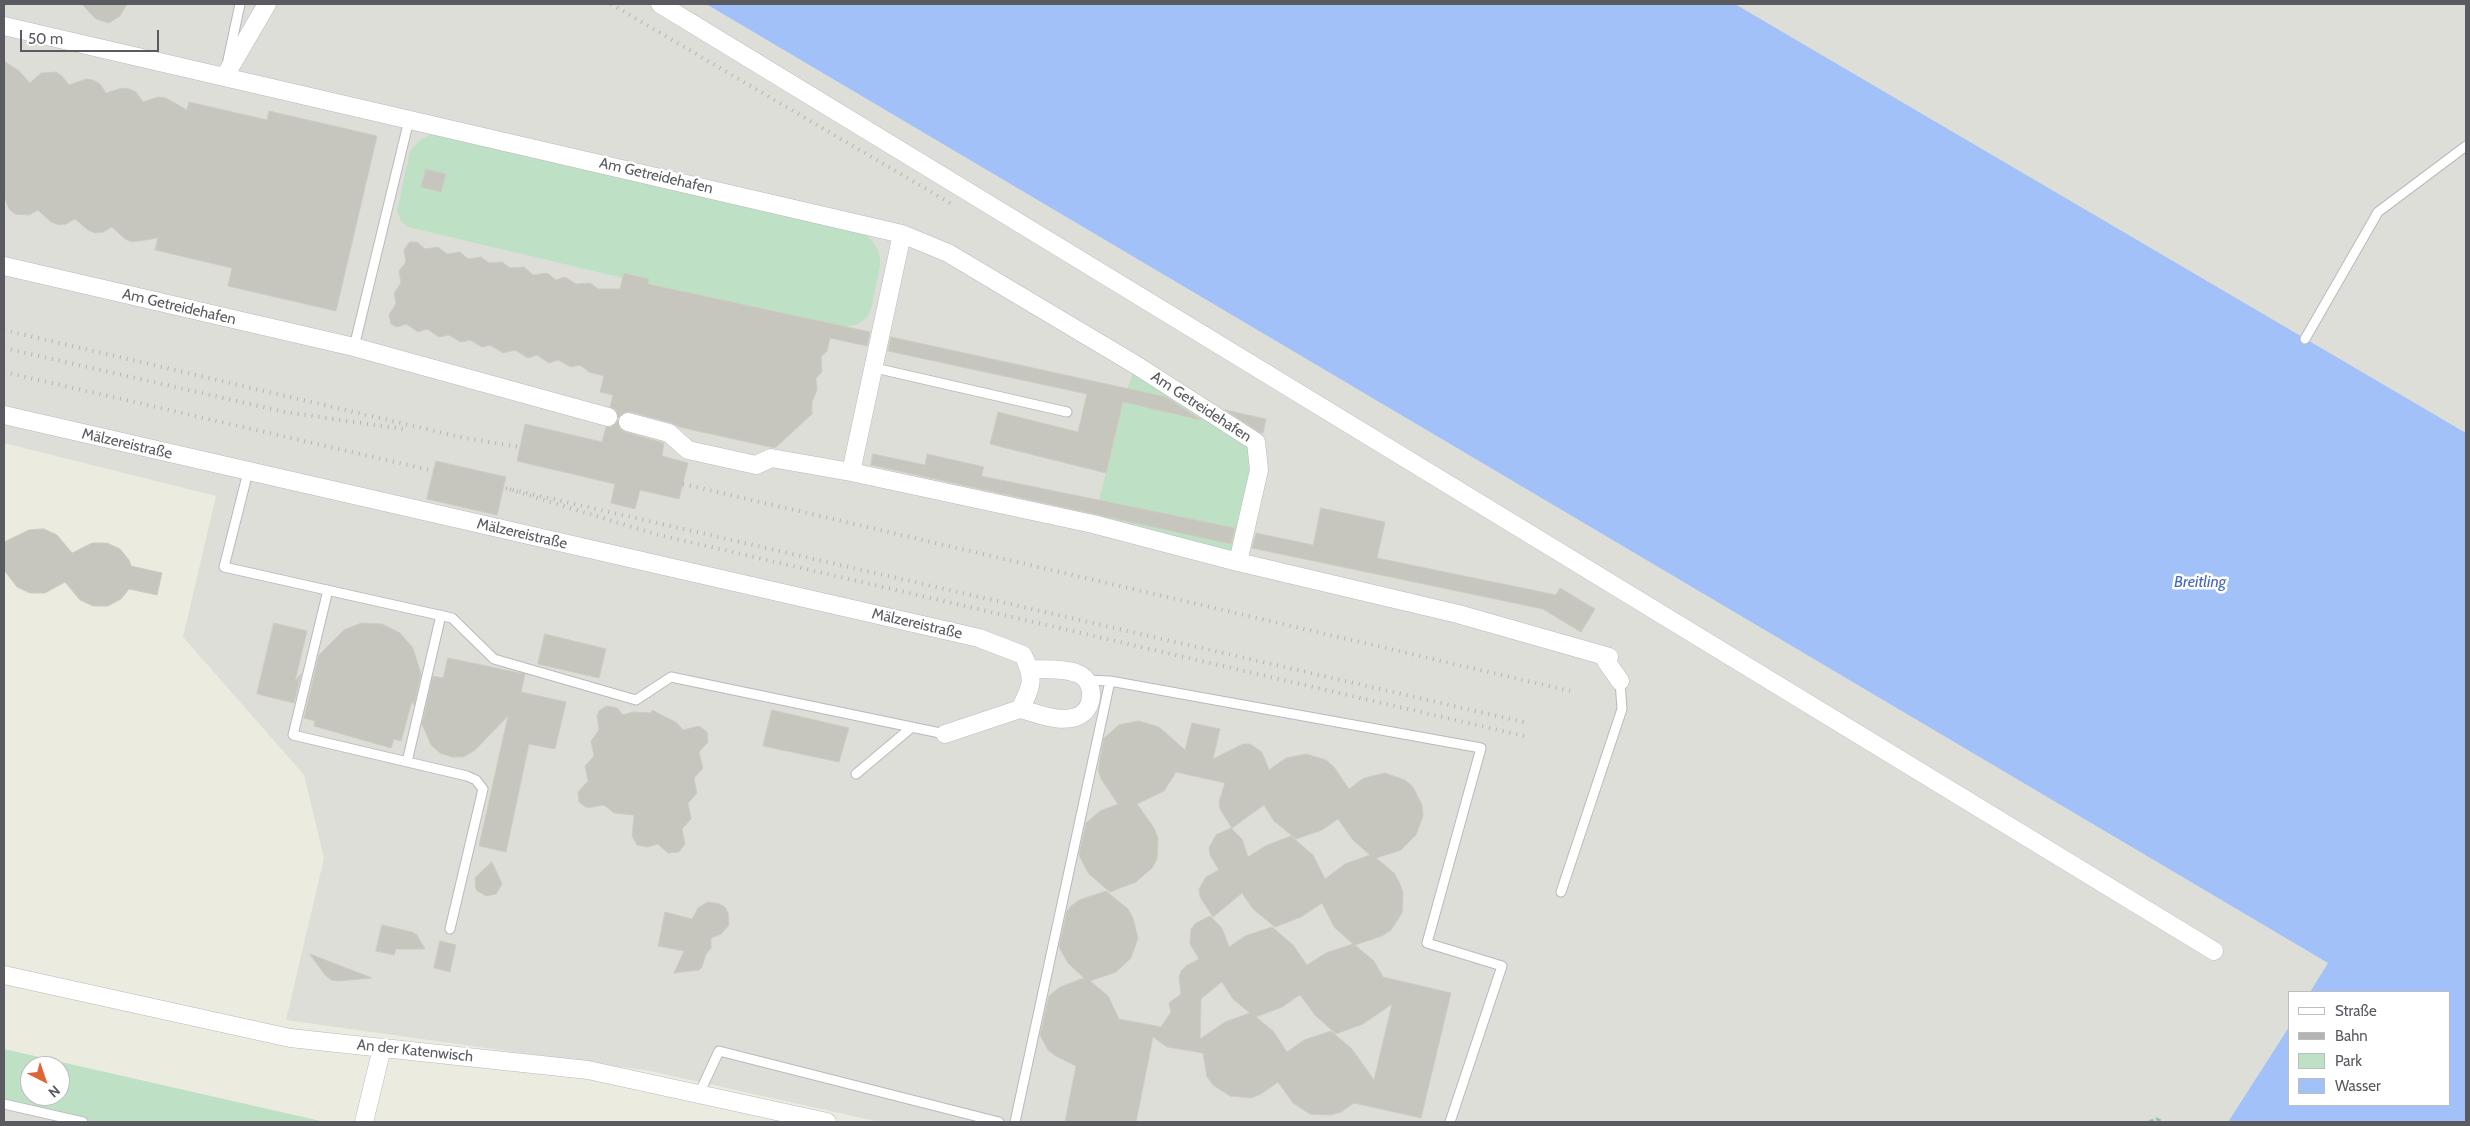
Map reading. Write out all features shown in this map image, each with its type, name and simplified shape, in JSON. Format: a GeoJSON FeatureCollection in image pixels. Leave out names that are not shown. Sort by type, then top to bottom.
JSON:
{"type":"FeatureCollection","features":[{"type":"Feature","properties":{"kind":"street"},"geometry":{"type":"LineString","coordinates":[[225,76],[267,4]]}},
{"type":"Feature","properties":{"kind":"street"},"geometry":{"type":"LineString","coordinates":[[660,4],[2214,951]]}},
{"type":"Feature","properties":{"kind":"street","name":"Am Getreidehafen"},"geometry":{"type":"LineString","coordinates":[[4,26],[902,234],[948,253],[1136,365],[1256,442],[1259,470],[1238,562]]}},
{"type":"Feature","properties":{"kind":"street"},"geometry":{"type":"LineString","coordinates":[[851,472],[875,368],[902,234]]}},
{"type":"Feature","properties":{"kind":"street","name":"Am Getreidehafen"},"geometry":{"type":"LineString","coordinates":[[4,266],[354,347],[608,417]]}},
{"type":"Feature","properties":{"kind":"street","name":"Mälzereistraße"},"geometry":{"type":"LineString","coordinates":[[4,415],[979,638],[1023,656],[1030,669]]}},
{"type":"Feature","properties":{"kind":"street"},"geometry":{"type":"LineString","coordinates":[[628,422],[669,433],[688,450],[756,465],[772,458],[851,472],[1093,524],[1238,562],[1458,614],[1609,657],[1606,661],[1620,681]]}},
{"type":"Feature","properties":{"kind":"street"},"geometry":{"type":"LineString","coordinates":[[945,734],[1020,709],[1063,720],[1078,717],[1088,707],[1092,692],[1087,680],[1076,673],[1030,669],[1032,688],[1020,709]]}},
{"type":"Feature","properties":{"kind":"street","name":"An der Katenwisch"},"geometry":{"type":"LineString","coordinates":[[4,975],[290,1038],[588,1070],[827,1122]]}},
{"type":"Feature","properties":{"kind":"street"},"geometry":{"type":"LineString","coordinates":[[364,1122],[382,1048]]}},
{"type":"Feature","properties":{"kind":"lane"},"geometry":{"type":"LineString","coordinates":[[225,76],[240,4]]}},
{"type":"Feature","properties":{"kind":"lane"},"geometry":{"type":"LineString","coordinates":[[354,347],[409,120]]}},
{"type":"Feature","properties":{"kind":"lane"},"geometry":{"type":"LineString","coordinates":[[2305,339],[2378,212],[2466,146]]}},
{"type":"Feature","properties":{"kind":"lane"},"geometry":{"type":"LineString","coordinates":[[875,368],[1067,412]]}},
{"type":"Feature","properties":{"kind":"lane"},"geometry":{"type":"LineString","coordinates":[[248,472],[224,567],[452,618],[494,659],[636,700],[671,677],[945,734]]}},
{"type":"Feature","properties":{"kind":"lane"},"geometry":{"type":"LineString","coordinates":[[328,590],[293,734],[467,776],[476,780],[483,789],[450,929]]}},
{"type":"Feature","properties":{"kind":"lane"},"geometry":{"type":"LineString","coordinates":[[407,762],[441,615]]}},
{"type":"Feature","properties":{"kind":"lane"},"geometry":{"type":"LineString","coordinates":[[1087,680],[1110,681],[1481,748],[1427,943],[1502,966],[1450,1122]]}},
{"type":"Feature","properties":{"kind":"lane"},"geometry":{"type":"LineString","coordinates":[[1015,1122],[1110,681]]}},
{"type":"Feature","properties":{"kind":"lane"},"geometry":{"type":"LineString","coordinates":[[1561,892],[1622,709],[1620,681]]}},
{"type":"Feature","properties":{"kind":"lane"},"geometry":{"type":"LineString","coordinates":[[856,774],[912,727]]}},
{"type":"Feature","properties":{"kind":"lane"},"geometry":{"type":"LineString","coordinates":[[699,1094],[720,1051],[999,1122]]}},
{"type":"Feature","properties":{"kind":"lane"},"geometry":{"type":"LineString","coordinates":[[4,1104],[84,1122]]}},
{"type":"Feature","properties":{"kind":"path"},"geometry":{"type":"LineString","coordinates":[[2149,1122],[2157,1118],[2162,1122]]}},
{"type":"Feature","properties":{"kind":"shaded area"},"geometry":{"type":"Polygon","coordinates":[[[4,4],[706,4],[2329,963],[2311,991],[2288,991],[2288,1029],[2228,1122],[880,1122],[650,1071],[286,1020],[324,858],[304,775],[183,637],[216,496],[4,443],[4,4]]]}},
{"type":"Feature","properties":{"kind":"shaded area"},"geometry":{"type":"Polygon","coordinates":[[[1735,4],[2466,4],[2466,433],[2305,339],[1735,4]]]}},
{"type":"Feature","properties":{"kind":"shaded area"},"geometry":{"type":"Polygon","coordinates":[[[4,1103],[90,1122],[4,1122],[4,1103]]]}},
{"type":"Feature","properties":{"kind":"green space"},"geometry":{"type":"Polygon","coordinates":[[[429,135],[441,135],[864,233],[876,246],[880,259],[879,273],[870,311],[864,320],[857,324],[838,327],[648,284],[649,279],[625,273],[623,278],[408,227],[401,221],[397,211],[410,151],[419,141],[429,135]]]}},
{"type":"Feature","properties":{"kind":"green space"},"geometry":{"type":"Polygon","coordinates":[[[1136,365],[1256,442],[1238,562],[1093,524],[1126,392],[1136,365]]]}},
{"type":"Feature","properties":{"kind":"green space"},"geometry":{"type":"Polygon","coordinates":[[[4,1049],[35,1056],[20,1056],[20,1106],[70,1106],[70,1064],[325,1122],[90,1122],[4,1103],[4,1049]]]}},
{"type":"Feature","properties":{"kind":"water","name":"Breitling"},"geometry":{"type":"Polygon","coordinates":[[[706,4],[1735,4],[2466,433],[2466,1122],[2228,1122],[2288,1029],[2288,1106],[2450,1106],[2450,991],[2311,991],[2328,963],[706,4]]]}},
{"type":"Feature","properties":{"kind":"building"},"geometry":{"type":"Polygon","coordinates":[[[82,4],[127,4],[120,16],[109,23],[96,19],[82,4]]]}},
{"type":"Feature","properties":{"kind":"building"},"geometry":{"type":"Polygon","coordinates":[[[4,61],[19,71],[30,83],[41,73],[56,72],[69,85],[86,79],[93,80],[100,84],[106,93],[122,88],[129,89],[136,92],[143,102],[158,97],[166,98],[187,110],[189,102],[267,120],[269,111],[377,136],[336,311],[228,286],[232,268],[155,250],[158,238],[132,242],[125,239],[112,227],[103,232],[95,233],[88,230],[75,219],[66,224],[59,225],[51,222],[38,210],[29,215],[15,214],[9,209],[4,196],[4,61]]]}},
{"type":"Feature","properties":{"kind":"building"},"geometry":{"type":"Polygon","coordinates":[[[426,169],[446,174],[441,192],[421,187],[426,169]]]}},
{"type":"Feature","properties":{"kind":"building"},"geometry":{"type":"Polygon","coordinates":[[[410,242],[417,242],[425,249],[438,247],[447,254],[460,252],[468,259],[481,257],[489,263],[502,262],[510,268],[524,267],[533,275],[547,273],[556,280],[565,277],[576,284],[590,283],[598,289],[620,289],[624,273],[649,279],[648,284],[870,332],[867,346],[830,338],[827,351],[821,357],[822,372],[816,378],[817,390],[812,402],[812,414],[775,448],[679,427],[672,423],[631,412],[625,412],[618,418],[616,410],[610,407],[613,395],[600,392],[604,376],[589,372],[580,365],[571,367],[558,360],[549,363],[537,355],[528,358],[515,350],[503,353],[490,345],[482,347],[470,340],[461,342],[449,335],[439,337],[427,329],[418,332],[406,324],[397,327],[391,324],[389,315],[396,304],[394,293],[401,283],[399,271],[406,262],[404,250],[410,242]]]}},
{"type":"Feature","properties":{"kind":"building"},"geometry":{"type":"Polygon","coordinates":[[[891,337],[1166,397],[1201,420],[1123,402],[1106,473],[990,444],[998,412],[1078,432],[1087,394],[888,351],[891,337]]]}},
{"type":"Feature","properties":{"kind":"building"},"geometry":{"type":"Polygon","coordinates":[[[1225,410],[1266,419],[1263,433],[1261,433],[1225,410]]]}},
{"type":"Feature","properties":{"kind":"building"},"geometry":{"type":"Polygon","coordinates":[[[618,421],[620,429],[625,432],[664,443],[662,456],[688,463],[679,499],[640,490],[635,509],[611,503],[615,484],[517,461],[525,424],[602,442],[606,427],[611,427],[618,421]]]}},
{"type":"Feature","properties":{"kind":"building"},"geometry":{"type":"Polygon","coordinates":[[[873,454],[925,465],[927,454],[984,467],[981,476],[1235,528],[1231,544],[871,465],[873,454]]]}},
{"type":"Feature","properties":{"kind":"building"},"geometry":{"type":"Polygon","coordinates":[[[436,461],[506,477],[497,515],[427,499],[436,461]]]}},
{"type":"Feature","properties":{"kind":"building"},"geometry":{"type":"Polygon","coordinates":[[[1321,508],[1385,522],[1377,558],[1556,595],[1560,588],[1595,609],[1581,632],[1543,609],[1252,548],[1256,533],[1313,545],[1321,508]]]}},
{"type":"Feature","properties":{"kind":"building"},"geometry":{"type":"Polygon","coordinates":[[[44,529],[57,535],[72,553],[92,543],[107,543],[120,549],[129,560],[131,566],[162,573],[157,595],[129,589],[121,599],[108,606],[93,606],[80,600],[65,582],[45,593],[30,593],[17,587],[4,570],[4,542],[29,530],[44,529]]]}},
{"type":"Feature","properties":{"kind":"building"},"geometry":{"type":"Polygon","coordinates":[[[274,623],[307,631],[295,681],[301,674],[294,703],[257,694],[274,623]]]}},
{"type":"Feature","properties":{"kind":"building"},"geometry":{"type":"Polygon","coordinates":[[[362,623],[382,624],[400,633],[413,648],[421,674],[414,705],[412,701],[401,741],[394,739],[391,748],[314,726],[315,721],[304,718],[319,655],[344,630],[362,623]]]}},
{"type":"Feature","properties":{"kind":"building"},"geometry":{"type":"Polygon","coordinates":[[[545,634],[606,649],[599,678],[538,664],[545,634]]]}},
{"type":"Feature","properties":{"kind":"building"},"geometry":{"type":"Polygon","coordinates":[[[448,658],[525,674],[521,692],[566,702],[555,749],[529,744],[506,852],[479,846],[508,716],[474,751],[463,757],[452,757],[440,753],[431,745],[422,724],[433,676],[443,678],[448,658]]]}},
{"type":"Feature","properties":{"kind":"building"},"geometry":{"type":"Polygon","coordinates":[[[607,706],[617,708],[623,715],[633,712],[651,713],[652,710],[677,723],[683,730],[699,726],[707,732],[708,742],[699,752],[703,768],[694,778],[697,793],[688,803],[691,819],[682,829],[685,844],[679,852],[668,853],[658,844],[647,847],[637,845],[632,836],[634,815],[614,813],[604,805],[587,808],[579,802],[578,792],[588,781],[585,766],[594,756],[591,741],[599,730],[597,716],[599,711],[607,706]]]}},
{"type":"Feature","properties":{"kind":"building"},"geometry":{"type":"Polygon","coordinates":[[[772,710],[849,728],[839,762],[763,746],[772,710]]]}},
{"type":"Feature","properties":{"kind":"building"},"geometry":{"type":"Polygon","coordinates":[[[1139,721],[1159,727],[1185,750],[1192,723],[1220,729],[1213,759],[1243,744],[1250,744],[1262,752],[1269,770],[1286,758],[1306,754],[1326,760],[1334,767],[1349,789],[1364,778],[1385,773],[1405,780],[1413,787],[1422,805],[1423,816],[1416,835],[1401,850],[1376,858],[1394,873],[1399,882],[1403,892],[1402,913],[1391,930],[1382,936],[1355,945],[1374,961],[1383,977],[1451,993],[1421,1118],[1354,1103],[1341,1112],[1331,1115],[1310,1114],[1293,1103],[1278,1082],[1261,1094],[1251,1098],[1230,1096],[1213,1085],[1207,1077],[1203,1053],[1167,1047],[1153,1037],[1136,1122],[1065,1122],[1076,1066],[1048,1050],[1040,1035],[1049,996],[1060,987],[1084,978],[1068,963],[1059,947],[1067,911],[1071,906],[1079,900],[1106,891],[1128,909],[1133,918],[1138,938],[1131,958],[1116,972],[1090,981],[1108,996],[1119,1019],[1161,1027],[1171,1012],[1169,1003],[1181,994],[1179,978],[1181,971],[1199,959],[1190,944],[1191,929],[1196,923],[1210,916],[1222,928],[1229,947],[1245,936],[1272,927],[1293,945],[1307,965],[1326,953],[1353,944],[1334,927],[1322,903],[1301,917],[1275,927],[1253,909],[1242,893],[1213,917],[1200,897],[1199,889],[1206,877],[1219,870],[1210,855],[1209,848],[1216,835],[1231,828],[1242,839],[1248,857],[1265,846],[1291,836],[1313,855],[1325,879],[1345,864],[1370,855],[1353,840],[1338,819],[1322,830],[1296,839],[1274,821],[1264,805],[1232,828],[1220,809],[1219,802],[1225,783],[1176,772],[1164,791],[1137,804],[1154,828],[1158,838],[1157,859],[1152,868],[1136,882],[1110,892],[1088,873],[1079,855],[1086,823],[1100,811],[1118,804],[1101,779],[1098,770],[1104,738],[1119,725],[1139,721]],[[1222,982],[1201,999],[1200,1039],[1225,1022],[1250,1013],[1233,999],[1222,982]],[[1300,995],[1282,1007],[1256,1017],[1273,1031],[1287,1052],[1304,1040],[1331,1031],[1352,1049],[1374,1080],[1392,1004],[1363,1024],[1336,1034],[1315,1015],[1300,995]]]}},
{"type":"Feature","properties":{"kind":"building"},"geometry":{"type":"Polygon","coordinates":[[[492,862],[502,884],[496,894],[486,896],[476,890],[475,878],[492,862]]]}},
{"type":"Feature","properties":{"kind":"building"},"geometry":{"type":"Polygon","coordinates":[[[708,902],[725,907],[728,913],[729,925],[721,934],[711,938],[711,948],[706,954],[702,967],[699,970],[674,973],[684,951],[658,946],[665,912],[692,919],[698,908],[708,902]]]}},
{"type":"Feature","properties":{"kind":"building"},"geometry":{"type":"Polygon","coordinates":[[[382,925],[412,932],[417,935],[425,949],[396,949],[394,955],[376,951],[382,925]]]}},
{"type":"Feature","properties":{"kind":"building"},"geometry":{"type":"Polygon","coordinates":[[[440,941],[456,945],[450,972],[434,968],[440,941]]]}},
{"type":"Feature","properties":{"kind":"building"},"geometry":{"type":"Polygon","coordinates":[[[310,954],[372,978],[331,980],[325,975],[310,954]]]}},
{"type":"Feature","properties":{"kind":"railway"},"geometry":{"type":"LineString","coordinates":[[611,4],[950,203]]}},
{"type":"Feature","properties":{"kind":"railway"},"geometry":{"type":"LineString","coordinates":[[4,330],[465,438],[520,447]]}},
{"type":"Feature","properties":{"kind":"railway"},"geometry":{"type":"LineString","coordinates":[[4,348],[285,412],[403,429]]}},
{"type":"Feature","properties":{"kind":"railway"},"geometry":{"type":"LineString","coordinates":[[4,372],[434,471]]}},
{"type":"Feature","properties":{"kind":"railway"},"geometry":{"type":"LineString","coordinates":[[683,484],[1570,691]]}},
{"type":"Feature","properties":{"kind":"railway"},"geometry":{"type":"LineString","coordinates":[[1524,736],[655,534],[505,488],[1528,723]]}}]}
